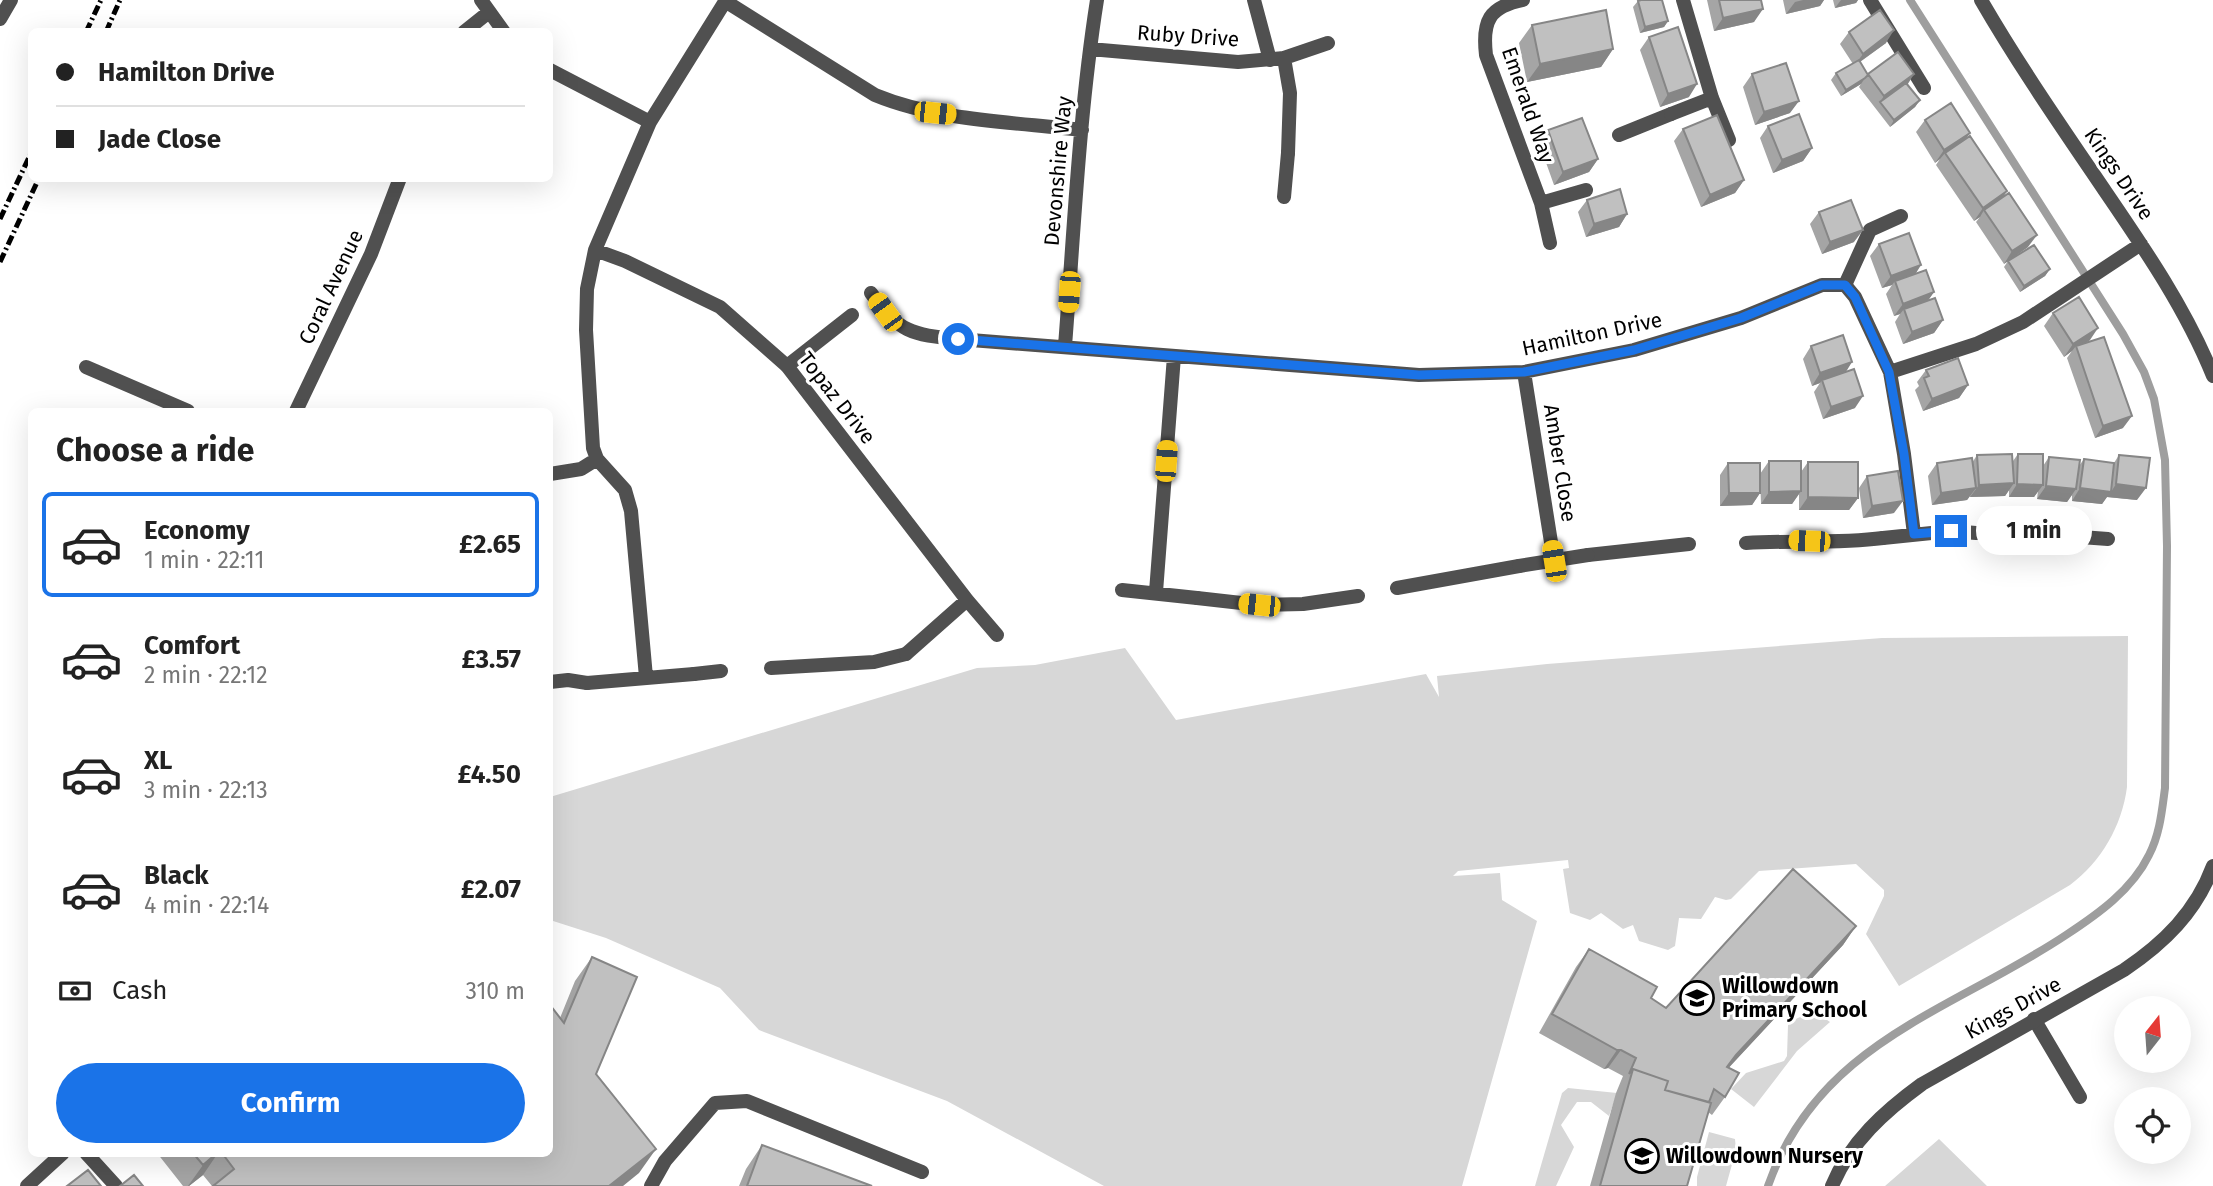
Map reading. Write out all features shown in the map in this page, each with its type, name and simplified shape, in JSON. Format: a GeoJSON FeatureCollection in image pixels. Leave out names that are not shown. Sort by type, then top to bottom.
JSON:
{"type":"FeatureCollection","features":[{"type":"Feature","properties":{"kind":"street"},"geometry":{"type":"LineString","coordinates":[[0,19],[10,0]]}},
{"type":"Feature","properties":{"kind":"street"},"geometry":{"type":"LineString","coordinates":[[646,677],[631,510],[625,490],[597,459],[593,448],[586,330],[587,289],[595,250],[650,122],[726,0],[876,95],[900,106],[935,113],[1082,130]]}},
{"type":"Feature","properties":{"kind":"street","name":"Devonshire Way"},"geometry":{"type":"LineString","coordinates":[[1065,346],[1082,130],[1097,0]]}},
{"type":"Feature","properties":{"kind":"street"},"geometry":{"type":"LineString","coordinates":[[1254,0],[1290,93],[1284,197]]}},
{"type":"Feature","properties":{"kind":"street","name":"Emerald Way"},"geometry":{"type":"LineString","coordinates":[[1523,0],[1506,3],[1490,15],[1483,33],[1486,55],[1541,203],[1550,243]]}},
{"type":"Feature","properties":{"kind":"street"},"geometry":{"type":"LineString","coordinates":[[1683,0],[1712,98],[1730,140]]}},
{"type":"Feature","properties":{"kind":"street"},"geometry":{"type":"LineString","coordinates":[[1870,0],[1924,88]]}},
{"type":"Feature","properties":{"kind":"street","name":"Kings Drive"},"geometry":{"type":"LineString","coordinates":[[1980,0],[2141,244],[2200,343],[2213,376]]}},
{"type":"Feature","properties":{"kind":"street"},"geometry":{"type":"LineString","coordinates":[[467,28],[485,6],[501,28]]}},
{"type":"Feature","properties":{"kind":"street","name":"Ruby Drive"},"geometry":{"type":"LineString","coordinates":[[1090,49],[1238,62],[1277,59],[1328,43]]}},
{"type":"Feature","properties":{"kind":"street"},"geometry":{"type":"LineString","coordinates":[[553,72],[650,122]]}},
{"type":"Feature","properties":{"kind":"street"},"geometry":{"type":"LineString","coordinates":[[1619,135],[1712,98]]}},
{"type":"Feature","properties":{"kind":"street","name":"Coral Avenue"},"geometry":{"type":"LineString","coordinates":[[297,408],[371,254],[398,182]]}},
{"type":"Feature","properties":{"kind":"street"},"geometry":{"type":"LineString","coordinates":[[1541,203],[1586,190]]}},
{"type":"Feature","properties":{"kind":"street"},"geometry":{"type":"LineString","coordinates":[[1901,216],[1870,230],[1845,285],[1855,297],[1889,372],[1904,454],[1914,534]]}},
{"type":"Feature","properties":{"kind":"street"},"geometry":{"type":"LineString","coordinates":[[1889,372],[1976,344],[2023,321],[2141,244]]}},
{"type":"Feature","properties":{"kind":"street","name":"Topaz Drive"},"geometry":{"type":"LineString","coordinates":[[595,250],[625,261],[720,307],[788,366],[997,635]]}},
{"type":"Feature","properties":{"kind":"street","name":"Hamilton Drive"},"geometry":{"type":"LineString","coordinates":[[871,293],[885,312],[904,328],[923,336],[1419,375],[1524,372],[1634,350],[1741,318],[1822,285],[1845,285]]}},
{"type":"Feature","properties":{"kind":"street"},"geometry":{"type":"LineString","coordinates":[[788,366],[852,315]]}},
{"type":"Feature","properties":{"kind":"street"},"geometry":{"type":"LineString","coordinates":[[1156,592],[1174,356]]}},
{"type":"Feature","properties":{"kind":"street"},"geometry":{"type":"LineString","coordinates":[[86,367],[181,408]]}},
{"type":"Feature","properties":{"kind":"street","name":"Amber Close"},"geometry":{"type":"LineString","coordinates":[[1524,372],[1554,561]]}},
{"type":"Feature","properties":{"kind":"street"},"geometry":{"type":"LineString","coordinates":[[553,474],[581,469],[597,459]]}},
{"type":"Feature","properties":{"kind":"street"},"geometry":{"type":"LineString","coordinates":[[1746,543],[1790,540],[1847,542],[1951,531],[2108,539]]}},
{"type":"Feature","properties":{"kind":"street"},"geometry":{"type":"LineString","coordinates":[[1397,588],[1588,555],[1689,544]]}},
{"type":"Feature","properties":{"kind":"street"},"geometry":{"type":"LineString","coordinates":[[1122,590],[1259,605],[1303,604],[1358,596]]}},
{"type":"Feature","properties":{"kind":"street"},"geometry":{"type":"LineString","coordinates":[[771,668],[874,662],[906,654],[968,600]]}},
{"type":"Feature","properties":{"kind":"street"},"geometry":{"type":"LineString","coordinates":[[553,682],[568,680],[587,683],[721,671]]}},
{"type":"Feature","properties":{"kind":"street","name":"Kings Drive"},"geometry":{"type":"LineString","coordinates":[[1832,1186],[1852,1150],[1873,1124],[1897,1102],[1922,1084],[2150,953],[2181,923],[2213,866]]}},
{"type":"Feature","properties":{"kind":"street"},"geometry":{"type":"LineString","coordinates":[[2034,1019],[2080,1097]]}},
{"type":"Feature","properties":{"kind":"street"},"geometry":{"type":"LineString","coordinates":[[651,1186],[665,1161],[715,1103],[747,1101],[922,1172]]}},
{"type":"Feature","properties":{"kind":"street"},"geometry":{"type":"LineString","coordinates":[[27,1186],[59,1157]]}},
{"type":"Feature","properties":{"kind":"street"},"geometry":{"type":"LineString","coordinates":[[90,1157],[116,1186]]}},
{"type":"Feature","properties":{"kind":"shaded area"},"geometry":{"type":"Polygon","coordinates":[[[2128,636],[2127,787],[2115,829],[2100,854],[2070,885],[1899,986],[1866,934],[1884,896],[1884,890],[1856,864],[1759,871],[1731,899],[1715,897],[1701,919],[1679,918],[1675,946],[1668,950],[1639,941],[1633,925],[1623,929],[1601,913],[1590,920],[1570,913],[1563,869],[1569,868],[1568,860],[1458,871],[1453,876],[1500,873],[1502,900],[1537,921],[1462,1186],[1104,1186],[947,1101],[759,1030],[720,988],[606,938],[553,921],[553,796],[977,668],[1035,665],[1125,648],[1176,720],[1426,674],[1439,697],[1437,676],[1547,664],[1882,638],[2128,636]]]}},
{"type":"Feature","properties":{"kind":"shaded area"},"geometry":{"type":"Polygon","coordinates":[[[1814,1011],[1830,1022],[1797,1051],[1754,1107],[1731,1089],[1746,1073],[1784,1061],[1787,1056],[1788,1025],[1814,1011]]]}},
{"type":"Feature","properties":{"kind":"shaded area"},"geometry":{"type":"Polygon","coordinates":[[[1568,1088],[1617,1093],[1609,1116],[1591,1102],[1577,1102],[1561,1125],[1574,1147],[1556,1186],[1535,1186],[1562,1093],[1568,1088]]]}},
{"type":"Feature","properties":{"kind":"shaded area"},"geometry":{"type":"Polygon","coordinates":[[[1709,1132],[1735,1139],[1736,1150],[1726,1186],[1697,1186],[1709,1132]]]}},
{"type":"Feature","properties":{"kind":"shaded area"},"geometry":{"type":"Polygon","coordinates":[[[1939,1139],[1987,1186],[1885,1186],[1939,1139]]]}},
{"type":"Feature","properties":{"kind":"building"},"geometry":{"type":"Polygon","coordinates":[[[1662,0],[1668,21],[1645,27],[1638,1],[1662,0]]]}},
{"type":"Feature","properties":{"kind":"building"},"geometry":{"type":"Polygon","coordinates":[[[1719,0],[1761,0],[1763,9],[1723,18],[1719,0]]]}},
{"type":"Feature","properties":{"kind":"building"},"geometry":{"type":"Polygon","coordinates":[[[1606,10],[1613,49],[1540,64],[1532,25],[1606,10]]]}},
{"type":"Feature","properties":{"kind":"building"},"geometry":{"type":"Polygon","coordinates":[[[1880,10],[1894,30],[1863,54],[1849,32],[1880,10]]]}},
{"type":"Feature","properties":{"kind":"building"},"geometry":{"type":"Polygon","coordinates":[[[1678,27],[1697,84],[1668,94],[1649,37],[1678,27]]]}},
{"type":"Feature","properties":{"kind":"building"},"geometry":{"type":"Polygon","coordinates":[[[1898,52],[1914,74],[1884,96],[1868,74],[1898,52]]]}},
{"type":"Feature","properties":{"kind":"building"},"geometry":{"type":"Polygon","coordinates":[[[1859,60],[1868,75],[1846,90],[1836,73],[1859,60]]]}},
{"type":"Feature","properties":{"kind":"building"},"geometry":{"type":"Polygon","coordinates":[[[1786,63],[1799,101],[1764,112],[1752,74],[1786,63]]]}},
{"type":"Feature","properties":{"kind":"building"},"geometry":{"type":"Polygon","coordinates":[[[1906,83],[1920,100],[1894,120],[1880,102],[1906,83]]]}},
{"type":"Feature","properties":{"kind":"building"},"geometry":{"type":"Polygon","coordinates":[[[1951,103],[1970,133],[1944,150],[1925,120],[1951,103]]]}},
{"type":"Feature","properties":{"kind":"building"},"geometry":{"type":"Polygon","coordinates":[[[1799,114],[1812,148],[1782,160],[1768,126],[1799,114]]]}},
{"type":"Feature","properties":{"kind":"building"},"geometry":{"type":"Polygon","coordinates":[[[1717,115],[1744,180],[1710,195],[1683,129],[1717,115]]]}},
{"type":"Feature","properties":{"kind":"building"},"geometry":{"type":"Polygon","coordinates":[[[1582,118],[1598,159],[1563,172],[1548,130],[1582,118]]]}},
{"type":"Feature","properties":{"kind":"building"},"geometry":{"type":"Polygon","coordinates":[[[1970,136],[2007,191],[1983,208],[1945,153],[1970,136]]]}},
{"type":"Feature","properties":{"kind":"building"},"geometry":{"type":"Polygon","coordinates":[[[1620,189],[1627,214],[1594,224],[1587,200],[1620,189]]]}},
{"type":"Feature","properties":{"kind":"building"},"geometry":{"type":"Polygon","coordinates":[[[2009,193],[2037,235],[2012,251],[1984,210],[2009,193]]]}},
{"type":"Feature","properties":{"kind":"building"},"geometry":{"type":"Polygon","coordinates":[[[1851,200],[1863,230],[1830,242],[1819,212],[1851,200]]]}},
{"type":"Feature","properties":{"kind":"building"},"geometry":{"type":"Polygon","coordinates":[[[1909,233],[1921,265],[1891,276],[1879,244],[1909,233]]]}},
{"type":"Feature","properties":{"kind":"building"},"geometry":{"type":"Polygon","coordinates":[[[2034,245],[2050,269],[2024,286],[2008,261],[2034,245]]]}},
{"type":"Feature","properties":{"kind":"building"},"geometry":{"type":"Polygon","coordinates":[[[1926,270],[1934,292],[1903,304],[1895,281],[1926,270]]]}},
{"type":"Feature","properties":{"kind":"building"},"geometry":{"type":"Polygon","coordinates":[[[2079,297],[2098,328],[2073,344],[2053,313],[2079,297]]]}},
{"type":"Feature","properties":{"kind":"building"},"geometry":{"type":"Polygon","coordinates":[[[1935,298],[1943,320],[1912,332],[1904,309],[1935,298]]]}},
{"type":"Feature","properties":{"kind":"building"},"geometry":{"type":"Polygon","coordinates":[[[1843,335],[1852,362],[1820,373],[1811,346],[1843,335]]]}},
{"type":"Feature","properties":{"kind":"building"},"geometry":{"type":"Polygon","coordinates":[[[2104,337],[2132,416],[2103,426],[2076,346],[2104,337]]]}},
{"type":"Feature","properties":{"kind":"building"},"geometry":{"type":"Polygon","coordinates":[[[1958,358],[1968,385],[1932,399],[1924,378],[1929,376],[1926,370],[1958,358]]]}},
{"type":"Feature","properties":{"kind":"building"},"geometry":{"type":"Polygon","coordinates":[[[1854,369],[1863,396],[1831,407],[1822,380],[1854,369]]]}},
{"type":"Feature","properties":{"kind":"building"},"geometry":{"type":"Polygon","coordinates":[[[2012,454],[2014,483],[1979,485],[1977,455],[2012,454]]]}},
{"type":"Feature","properties":{"kind":"building"},"geometry":{"type":"Polygon","coordinates":[[[2018,454],[2043,454],[2043,485],[2017,484],[2018,454]]]}},
{"type":"Feature","properties":{"kind":"building"},"geometry":{"type":"Polygon","coordinates":[[[2119,455],[2150,458],[2146,488],[2116,484],[2119,455]]]}},
{"type":"Feature","properties":{"kind":"building"},"geometry":{"type":"Polygon","coordinates":[[[2049,457],[2080,460],[2076,489],[2046,486],[2049,457]]]}},
{"type":"Feature","properties":{"kind":"building"},"geometry":{"type":"Polygon","coordinates":[[[1972,458],[1976,488],[1941,493],[1937,463],[1972,458]]]}},
{"type":"Feature","properties":{"kind":"building"},"geometry":{"type":"Polygon","coordinates":[[[2084,459],[2114,463],[2111,492],[2080,488],[2084,459]]]}},
{"type":"Feature","properties":{"kind":"building"},"geometry":{"type":"Polygon","coordinates":[[[1769,461],[1801,461],[1801,491],[1769,492],[1769,461]]]}},
{"type":"Feature","properties":{"kind":"building"},"geometry":{"type":"Polygon","coordinates":[[[1808,462],[1858,462],[1858,498],[1808,497],[1808,462]]]}},
{"type":"Feature","properties":{"kind":"building"},"geometry":{"type":"Polygon","coordinates":[[[1728,463],[1760,463],[1760,493],[1729,493],[1728,463]]]}},
{"type":"Feature","properties":{"kind":"building"},"geometry":{"type":"Polygon","coordinates":[[[1898,471],[1903,501],[1872,506],[1867,476],[1898,471]]]}},
{"type":"Feature","properties":{"kind":"building"},"geometry":{"type":"Polygon","coordinates":[[[1793,869],[1856,926],[1736,1055],[1727,1067],[1739,1073],[1725,1097],[1714,1089],[1709,1102],[1665,1090],[1668,1081],[1633,1069],[1629,1074],[1636,1058],[1552,1014],[1589,949],[1657,987],[1651,998],[1666,1008],[1793,869]]]}},
{"type":"Feature","properties":{"kind":"building"},"geometry":{"type":"Polygon","coordinates":[[[592,957],[637,977],[596,1074],[656,1149],[609,1186],[213,1186],[234,1169],[225,1157],[553,1157],[553,1009],[564,1023],[592,957]]]}},
{"type":"Feature","properties":{"kind":"building","name":"Willowdown Nursery"},"geometry":{"type":"Polygon","coordinates":[[[1633,1069],[1668,1081],[1665,1090],[1711,1103],[1687,1186],[1600,1186],[1633,1069]]]}},
{"type":"Feature","properties":{"kind":"building"},"geometry":{"type":"Polygon","coordinates":[[[762,1145],[872,1186],[747,1186],[762,1145]]]}},
{"type":"Feature","properties":{"kind":"building"},"geometry":{"type":"Polygon","coordinates":[[[196,1157],[212,1157],[203,1165],[196,1157]]]}},
{"type":"Feature","properties":{"kind":"building"},"geometry":{"type":"Polygon","coordinates":[[[88,1170],[101,1186],[67,1186],[88,1170]]]}},
{"type":"Feature","properties":{"kind":"building"},"geometry":{"type":"Polygon","coordinates":[[[134,1175],[143,1186],[120,1186],[134,1175]]]}},
{"type":"Feature","properties":{"kind":"waterway"},"geometry":{"type":"LineString","coordinates":[[1768,1186],[1790,1137],[1820,1097],[1854,1063],[1893,1035],[2066,935],[2102,910],[2124,890],[2142,868],[2153,847],[2165,788],[2165,460],[2154,399],[2144,372],[2123,334],[1910,0]]}},
{"type":"Feature","properties":{"kind":"railway"},"geometry":{"type":"LineString","coordinates":[[88,28],[101,0]]}},
{"type":"Feature","properties":{"kind":"railway"},"geometry":{"type":"LineString","coordinates":[[108,28],[120,0]]}},
{"type":"Feature","properties":{"kind":"railway"},"geometry":{"type":"LineString","coordinates":[[0,219],[28,160]]}},
{"type":"Feature","properties":{"kind":"railway"},"geometry":{"type":"LineString","coordinates":[[0,262],[37,182]]}},
{"type":"Feature","properties":{"kind":"place","name":"Willowdown Primary School"},"geometry":{"type":"Point","coordinates":[1697,998]}},
{"type":"Feature","properties":{"kind":"place","name":"Willowdown Nursery"},"geometry":{"type":"Point","coordinates":[1642,1156]}},
{"type":"Feature","properties":{"kind":"route"},"geometry":{"type":"LineString","coordinates":[[958,339],[1419,375],[1524,372],[1634,350],[1741,318],[1822,285],[1845,285],[1855,297],[1889,372],[1904,454],[1914,534],[1951,531]]}}]}
